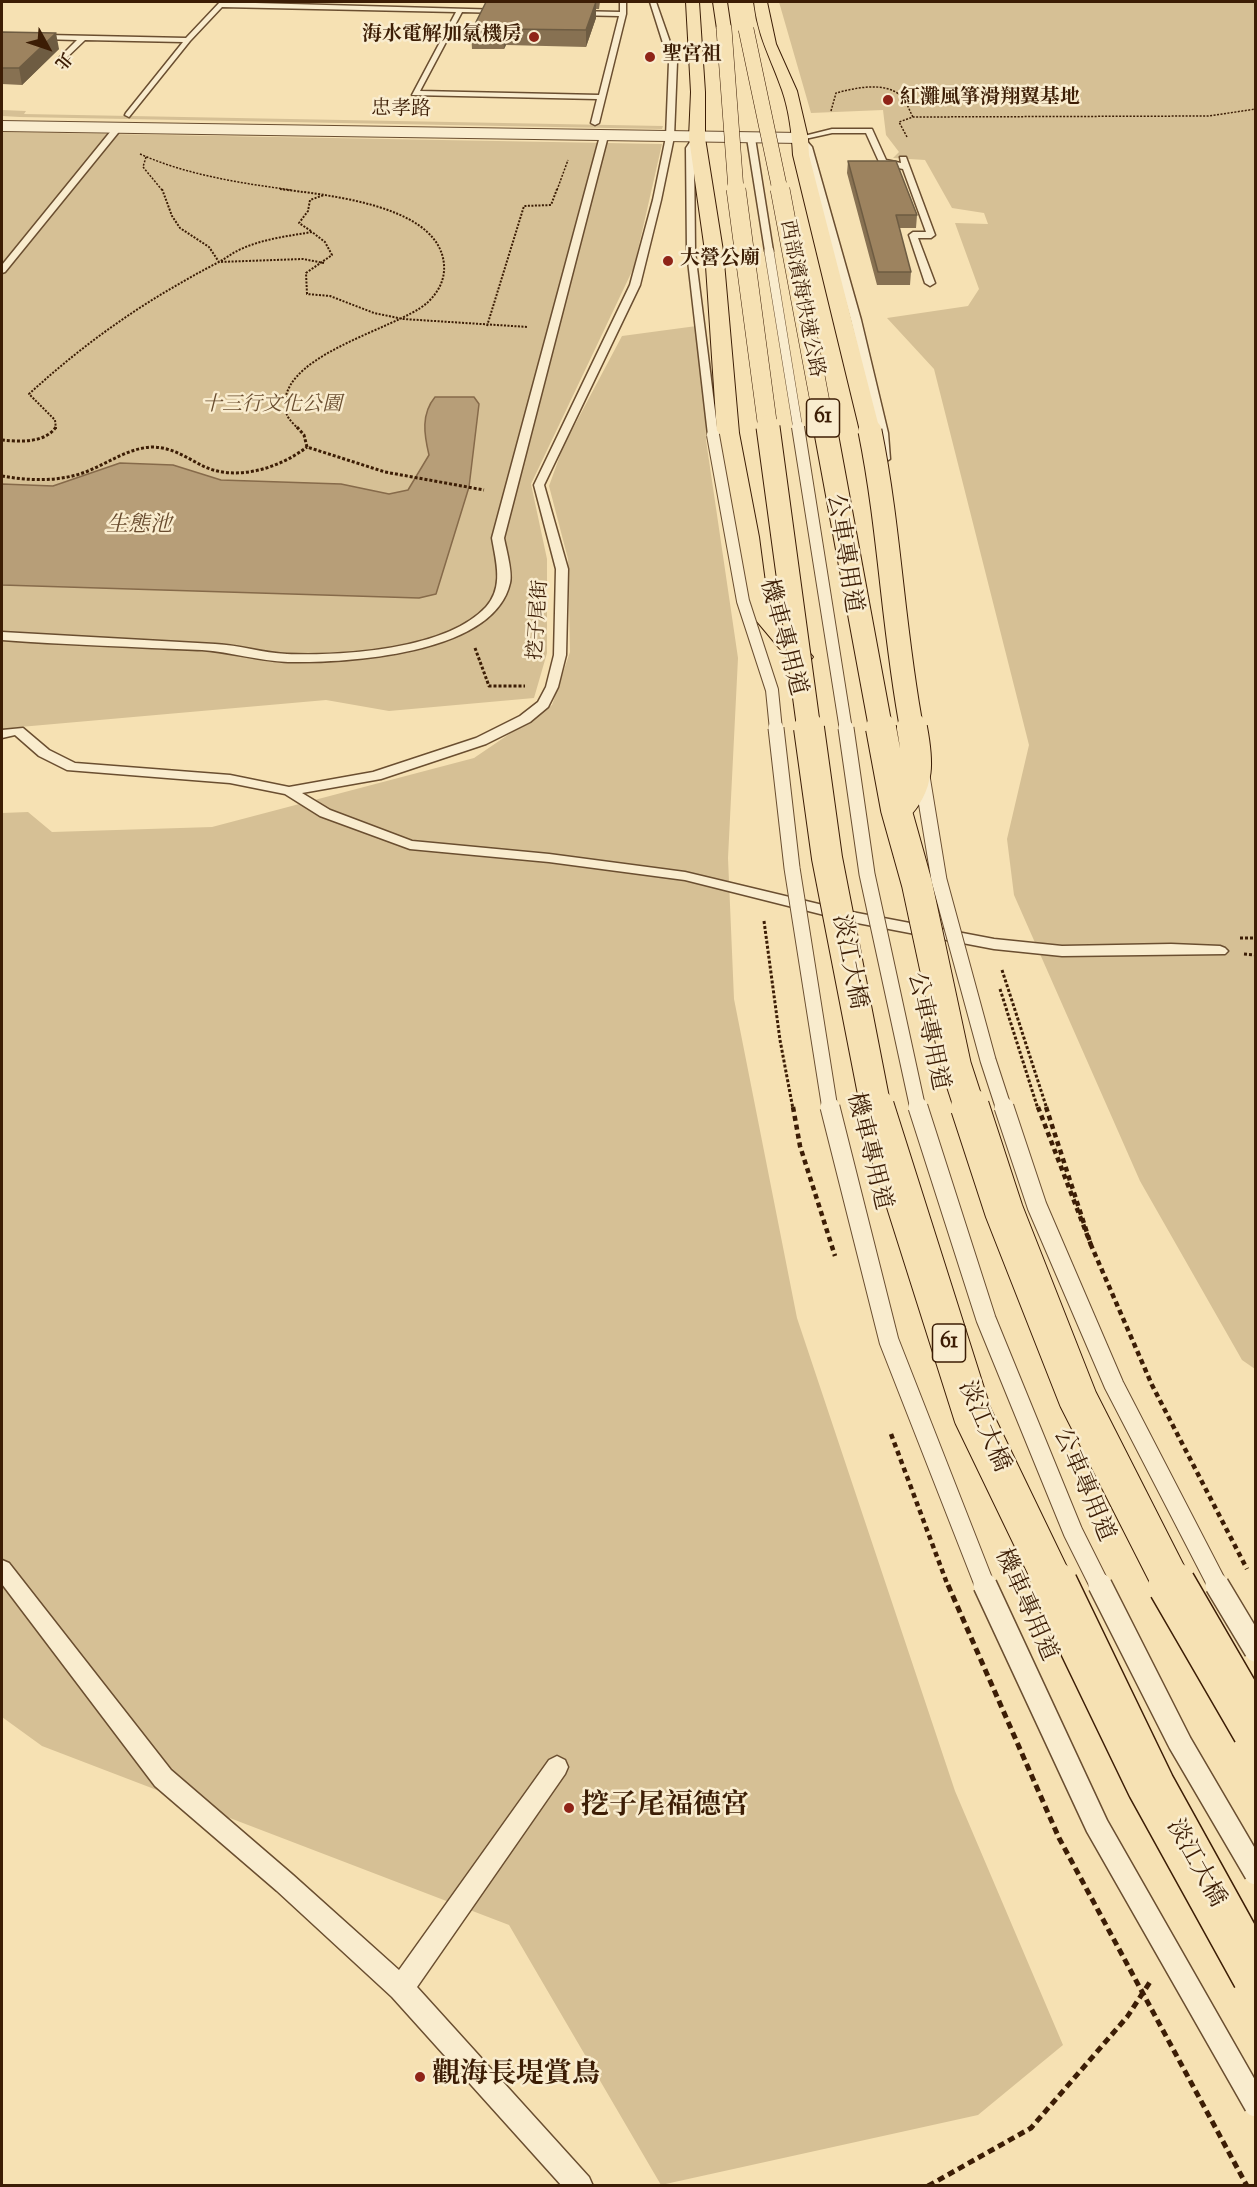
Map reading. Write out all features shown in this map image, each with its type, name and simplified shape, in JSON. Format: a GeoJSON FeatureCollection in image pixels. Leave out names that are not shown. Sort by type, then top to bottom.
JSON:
{"type":"FeatureCollection","features":[{"type":"Feature","properties":{"kind":"highway"},"geometry":{"type":"LineString","coordinates":[[692,2],[697,138],[714,251],[728,433],[748,537],[756,606],[800,657]]}},
{"type":"Feature","properties":{"kind":"highway","name":"西部濱海快速公路"},"geometry":{"type":"LineString","coordinates":[[720,2],[738,200],[800,657]]}},
{"type":"Feature","properties":{"kind":"highway"},"geometry":{"type":"LineString","coordinates":[[752,6],[790,91],[800,138],[801,155],[831,249],[881,486],[904,688],[918,759],[909,796],[896,808]]}},
{"type":"Feature","properties":{"kind":"highway","name":"西部濱海快速公路"},"geometry":{"type":"LineString","coordinates":[[752,6],[786,222],[896,808]]}},
{"type":"Feature","properties":{"kind":"highway","name":"淡江大橋"},"geometry":{"type":"LineString","coordinates":[[800,657],[827,858],[878,1120],[973,1416],[1151,1786],[1256,1976]]}},
{"type":"Feature","properties":{"kind":"highway","name":"61"},"geometry":{"type":"LineString","coordinates":[[896,808],[917,884],[956,1066],[1004,1211],[1078,1399],[1166,1574],[1256,1730]]}},
{"type":"Feature","properties":{"kind":"street","name":"忠孝路"},"geometry":{"type":"LineString","coordinates":[[2,126],[114,134],[599,130],[670,137],[800,138]]}},
{"type":"Feature","properties":{"kind":"lane"},"geometry":{"type":"LineString","coordinates":[[412,9],[416,2]]}},
{"type":"Feature","properties":{"kind":"lane"},"geometry":{"type":"LineString","coordinates":[[2,636],[228,648],[285,658],[356,657],[417,646],[468,627],[492,608],[505,582],[498,538],[552,328],[599,130],[602,97],[623,14],[622,2]]}},
{"type":"Feature","properties":{"kind":"lane","name":"挖子尾街"},"geometry":{"type":"LineString","coordinates":[[2,734],[18,731],[45,753],[72,767],[230,779],[289,791],[376,776],[481,741],[525,719],[543,704],[552,687],[560,655],[562,569],[539,485],[635,285],[657,200],[670,137],[673,62],[653,2]]}},
{"type":"Feature","properties":{"kind":"lane"},"geometry":{"type":"LineString","coordinates":[[129,116],[188,40],[221,3],[506,11]]}},
{"type":"Feature","properties":{"kind":"lane"},"geometry":{"type":"LineString","coordinates":[[460,10],[415,93],[602,97]]}},
{"type":"Feature","properties":{"kind":"lane"},"geometry":{"type":"LineString","coordinates":[[565,13],[623,14]]}},
{"type":"Feature","properties":{"kind":"lane"},"geometry":{"type":"LineString","coordinates":[[2,36],[188,40]]}},
{"type":"Feature","properties":{"kind":"lane"},"geometry":{"type":"LineString","coordinates":[[60,62],[83,38]]}},
{"type":"Feature","properties":{"kind":"lane"},"geometry":{"type":"LineString","coordinates":[[800,138],[832,131],[869,130],[882,162],[905,163],[931,235],[913,235],[930,283]]}},
{"type":"Feature","properties":{"kind":"lane"},"geometry":{"type":"LineString","coordinates":[[2,270],[114,134]]}},
{"type":"Feature","properties":{"kind":"lane","name":"機車專用道"},"geometry":{"type":"LineString","coordinates":[[697,138],[690,148],[691,252],[713,435],[743,602],[772,690],[792,868],[827,1097],[889,1341],[986,1588],[1097,1826],[1256,2105]]}},
{"type":"Feature","properties":{"kind":"lane","name":"公車專用道"},"geometry":{"type":"LineString","coordinates":[[751,138],[838,678],[867,874],[915,1099],[986,1319],[1073,1532],[1180,1743],[1256,1872]]}},
{"type":"Feature","properties":{"kind":"lane"},"geometry":{"type":"LineString","coordinates":[[831,249],[883,433],[908,688],[939,880],[988,1060],[1037,1206],[1114,1385],[1210,1573],[1256,1650]]}},
{"type":"Feature","properties":{"kind":"lane"},"geometry":{"type":"LineString","coordinates":[[289,791],[325,813],[410,845],[549,858],[685,876],[852,917],[994,944],[1062,951],[1172,949],[1220,951]]}},
{"type":"Feature","properties":{"kind":"lane"},"geometry":{"type":"LineString","coordinates":[[2,1569],[163,1778],[285,1883],[400,1988],[579,2186]]}},
{"type":"Feature","properties":{"kind":"lane"},"geometry":{"type":"LineString","coordinates":[[400,1988],[557,1767]]}},
{"type":"Feature","properties":{"kind":"path"},"geometry":{"type":"LineString","coordinates":[[832,131],[829,119],[836,93],[857,87],[894,90],[903,97],[913,117]]}},
{"type":"Feature","properties":{"kind":"path"},"geometry":{"type":"LineString","coordinates":[[905,163],[911,145],[899,122],[913,117],[1208,116],[1256,109]]}},
{"type":"Feature","properties":{"kind":"path"},"geometry":{"type":"LineString","coordinates":[[114,134],[146,157],[207,175],[364,203],[413,220],[440,246],[447,265],[443,283],[425,302],[403,319],[328,352],[304,368],[287,394],[287,417],[304,435],[307,447]]}},
{"type":"Feature","properties":{"kind":"path"},"geometry":{"type":"LineString","coordinates":[[487,326],[524,206],[551,205],[570,154]]}},
{"type":"Feature","properties":{"kind":"path"},"geometry":{"type":"LineString","coordinates":[[146,157],[142,167],[161,187],[172,216],[180,228],[209,247],[219,262]]}},
{"type":"Feature","properties":{"kind":"path"},"geometry":{"type":"LineString","coordinates":[[325,195],[310,200],[308,211],[299,223],[325,242],[332,255],[324,263],[306,273],[307,294],[330,296],[374,313],[403,319],[487,326],[552,328]]}},
{"type":"Feature","properties":{"kind":"path"},"geometry":{"type":"LineString","coordinates":[[2,440],[21,443],[45,438],[56,429],[55,420],[29,394],[69,356],[96,335],[192,272],[274,238],[312,232]]}},
{"type":"Feature","properties":{"kind":"path"},"geometry":{"type":"LineString","coordinates":[[219,262],[303,259],[324,263]]}},
{"type":"Feature","properties":{"kind":"path"},"geometry":{"type":"LineString","coordinates":[[2,476],[37,480],[76,473],[86,471],[120,454],[153,447],[184,454],[213,471],[246,472],[273,467],[295,458],[307,447]]}},
{"type":"Feature","properties":{"kind":"path"},"geometry":{"type":"LineString","coordinates":[[307,447],[409,478],[479,489]]}},
{"type":"Feature","properties":{"kind":"path"},"geometry":{"type":"LineString","coordinates":[[468,627],[489,686],[552,687]]}},
{"type":"Feature","properties":{"kind":"path"},"geometry":{"type":"LineString","coordinates":[[762,895],[780,1040],[800,1146],[837,1263]]}},
{"type":"Feature","properties":{"kind":"path"},"geometry":{"type":"LineString","coordinates":[[994,944],[1091,1245]]}},
{"type":"Feature","properties":{"kind":"path"},"geometry":{"type":"LineString","coordinates":[[997,981],[1022,1060],[1075,1208],[1152,1385],[1249,1572]]}},
{"type":"Feature","properties":{"kind":"green space"},"geometry":{"type":"Polygon","coordinates":[[[779,2],[1255,2],[1255,1369],[1242,1360],[1140,1181],[1014,895],[1007,839],[1029,745],[934,369],[887,318],[968,306],[979,289],[955,223],[988,224],[984,213],[952,208],[925,160],[893,158],[899,152],[886,135],[883,110],[811,113],[779,2]]]}},
{"type":"Feature","properties":{"kind":"green space"},"geometry":{"type":"Polygon","coordinates":[[[2,110],[26,111],[24,114],[663,126],[662,129],[20,117],[2,116],[2,110]]]}},
{"type":"Feature","properties":{"kind":"green space","name":"十三行文化公園"},"geometry":{"type":"Polygon","coordinates":[[[2,132],[662,144],[634,267],[531,484],[547,559],[547,653],[534,698],[389,711],[326,700],[2,730],[2,132]]]}},
{"type":"Feature","properties":{"kind":"green space"},"geometry":{"type":"Polygon","coordinates":[[[704,325],[706,440],[738,658],[728,858],[734,999],[797,1318],[955,1791],[1063,2045],[978,2115],[661,2185],[509,1925],[42,1746],[2,1717],[2,813],[28,812],[52,832],[212,827],[474,758],[552,705],[570,652],[568,559],[549,486],[563,447],[622,336],[704,325]]]}},
{"type":"Feature","properties":{"kind":"water","name":"生態池"},"geometry":{"type":"Polygon","coordinates":[[[435,397],[474,397],[479,404],[469,487],[436,594],[419,598],[2,585],[2,484],[53,486],[120,463],[173,465],[221,480],[341,484],[389,494],[408,490],[429,455],[425,424],[427,410],[435,397]]]}},
{"type":"Feature","properties":{"kind":"building"},"geometry":{"type":"Polygon","coordinates":[[[486,2],[596,2],[586,30],[505,29],[503,33],[471,32],[486,2]]]}},
{"type":"Feature","properties":{"kind":"building"},"geometry":{"type":"Polygon","coordinates":[[[2,32],[56,33],[19,68],[2,68],[2,32]]]}},
{"type":"Feature","properties":{"kind":"building"},"geometry":{"type":"Polygon","coordinates":[[[848,161],[896,161],[917,215],[896,215],[911,272],[878,272],[848,161]]]}},
{"type":"Feature","properties":{"kind":"place","name":"海水電解加氯機房"},"geometry":{"type":"Point","coordinates":[534,37]}},
{"type":"Feature","properties":{"kind":"place","name":"聖宮祖"},"geometry":{"type":"Point","coordinates":[650,57]}},
{"type":"Feature","properties":{"kind":"place","name":"紅灘風箏滑翔翼基地"},"geometry":{"type":"Point","coordinates":[888,100]}},
{"type":"Feature","properties":{"kind":"place","name":"大營公廟"},"geometry":{"type":"Point","coordinates":[668,261]}},
{"type":"Feature","properties":{"kind":"place","name":"挖子尾福德宮"},"geometry":{"type":"Point","coordinates":[569,1808]}},
{"type":"Feature","properties":{"kind":"place","name":"觀海長堤賞鳥"},"geometry":{"type":"Point","coordinates":[420,2077]}}]}
